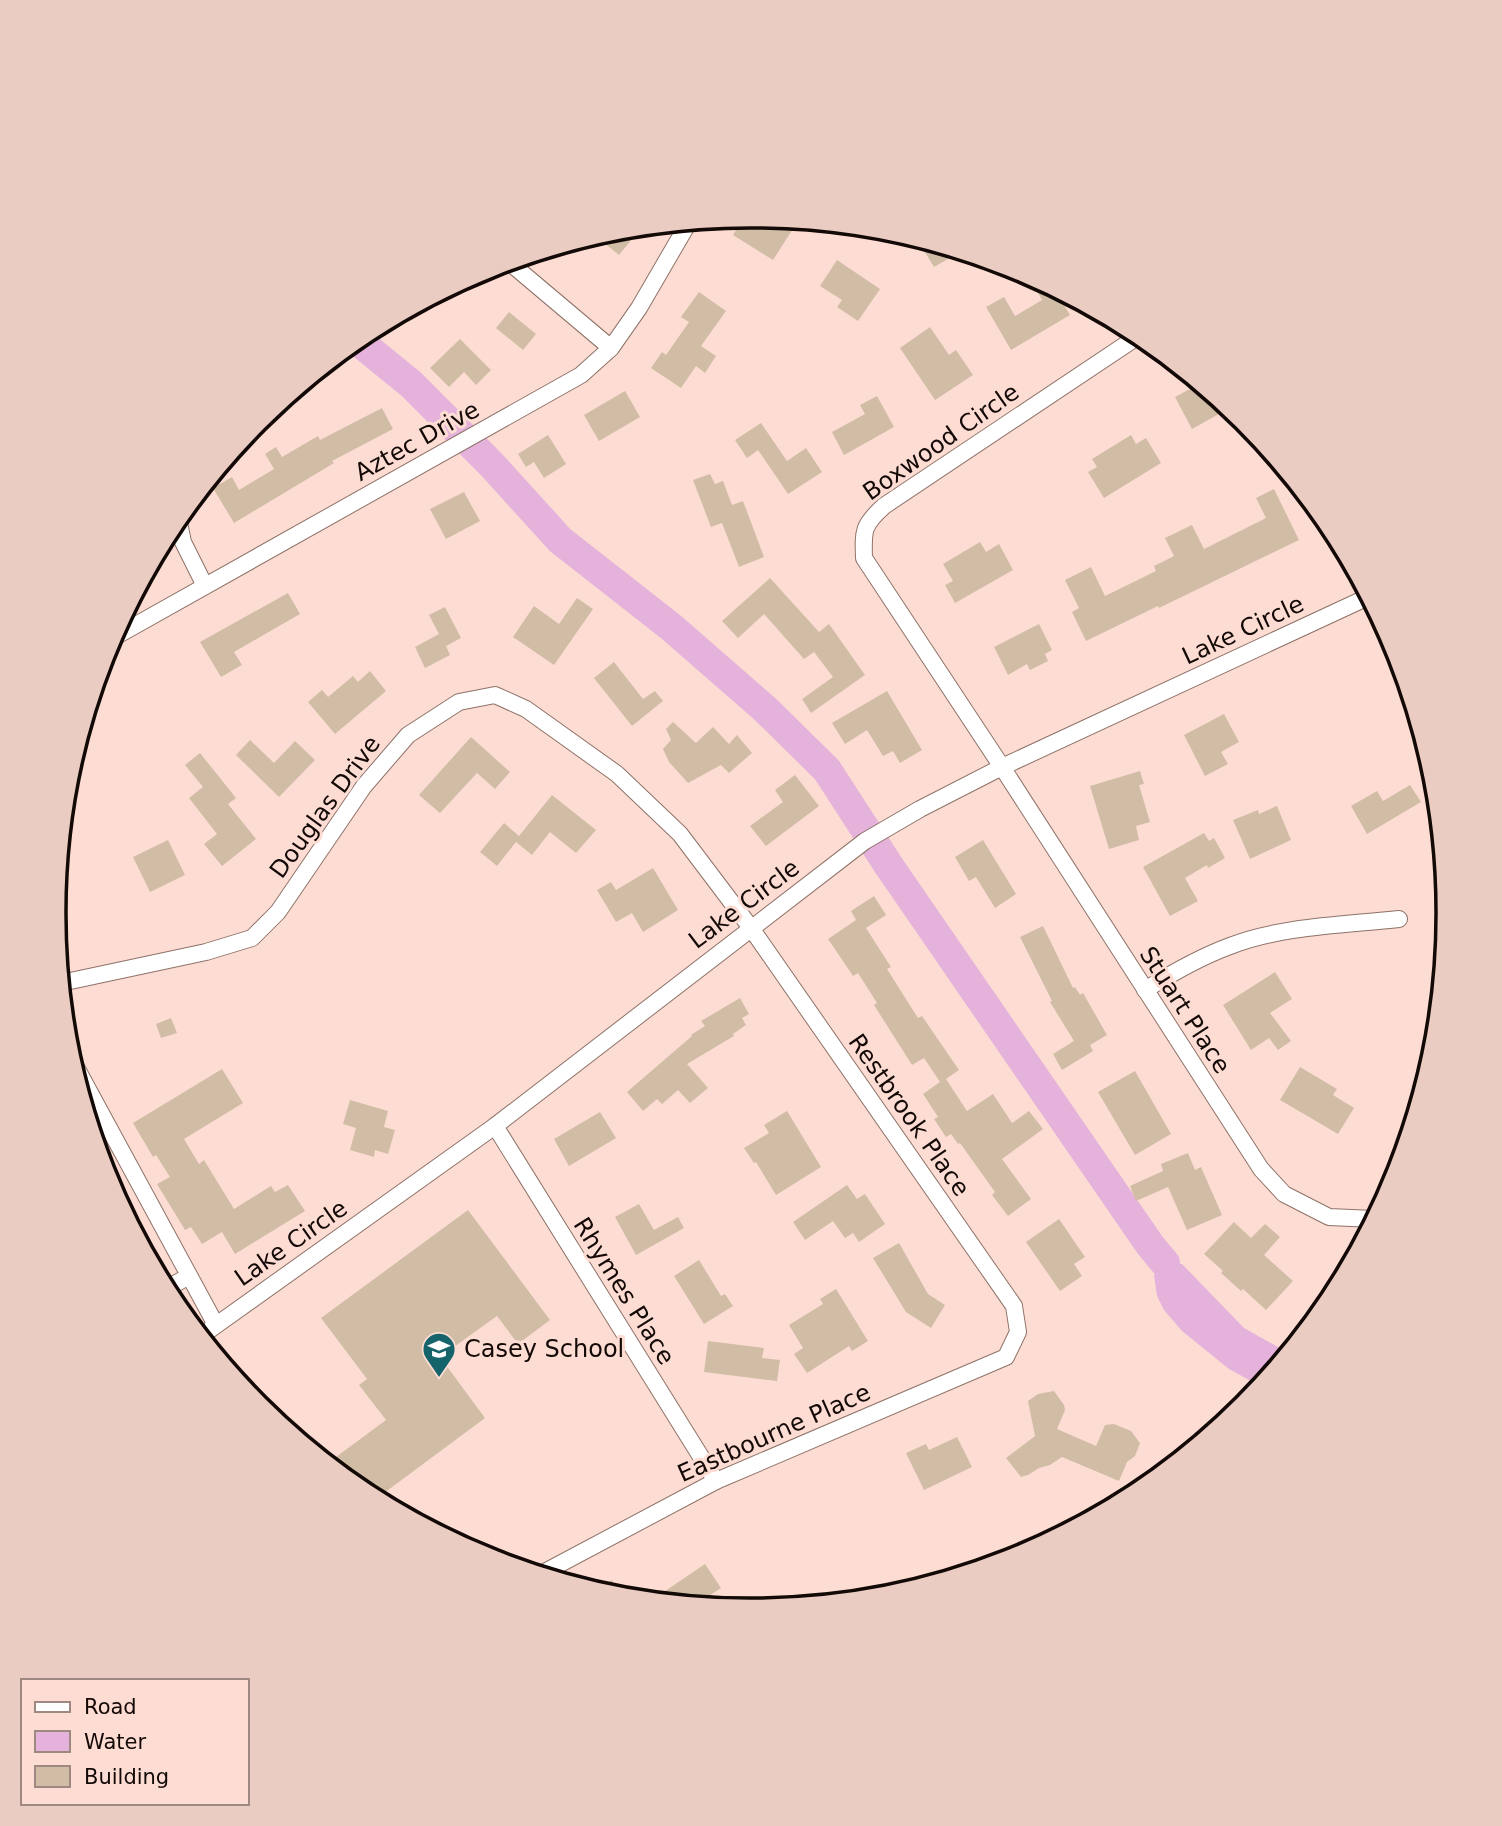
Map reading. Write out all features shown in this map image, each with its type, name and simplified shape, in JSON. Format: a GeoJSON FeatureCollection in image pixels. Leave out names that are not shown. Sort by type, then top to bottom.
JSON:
{"type":"FeatureCollection","features":[{"type":"Feature","properties":{"kind":"street","name":"Aztec Drive"},"geometry":{"type":"LineString","coordinates":[[129,629],[581,375],[611,348],[639,308],[683,232]]}},
{"type":"Feature","properties":{"kind":"street"},"geometry":{"type":"LineString","coordinates":[[518,270],[611,348]]}},
{"type":"Feature","properties":{"kind":"street","name":"Boxwood Circle"},"geometry":{"type":"LineString","coordinates":[[1002,767],[864,558],[864,536],[870,519],[884,506],[1129,343]]}},
{"type":"Feature","properties":{"kind":"street"},"geometry":{"type":"LineString","coordinates":[[181,534],[205,586]]}},
{"type":"Feature","properties":{"kind":"street","name":"Lake Circle"},"geometry":{"type":"LineString","coordinates":[[208,1330],[495,1126],[864,841],[1002,767],[1360,601]]}},
{"type":"Feature","properties":{"kind":"street","name":"Douglas Drive"},"geometry":{"type":"LineString","coordinates":[[70,981],[206,952],[252,938],[278,912],[365,786],[408,735],[459,702],[495,695],[526,709],[617,774],[680,834],[751,928]]}},
{"type":"Feature","properties":{"kind":"street","name":"Stuart Place"},"geometry":{"type":"LineString","coordinates":[[1002,767],[1261,1169],[1284,1194],[1329,1217],[1364,1219]]}},
{"type":"Feature","properties":{"kind":"street"},"geometry":{"type":"LineString","coordinates":[[1145,990],[1186,965],[1232,945],[1289,930],[1399,919]]}},
{"type":"Feature","properties":{"kind":"street","name":"Restbrook Place"},"geometry":{"type":"LineString","coordinates":[[751,928],[1014,1306],[1018,1332]]}},
{"type":"Feature","properties":{"kind":"street"},"geometry":{"type":"LineString","coordinates":[[92,1097],[216,1325]]}},
{"type":"Feature","properties":{"kind":"street","name":"Rhymes Place"},"geometry":{"type":"LineString","coordinates":[[495,1126],[716,1481]]}},
{"type":"Feature","properties":{"kind":"street"},"geometry":{"type":"LineString","coordinates":[[176,1283],[189,1276]]}},
{"type":"Feature","properties":{"kind":"street","name":"Eastbourne Place"},"geometry":{"type":"LineString","coordinates":[[553,1568],[716,1481],[1006,1357],[1018,1332]]}},
{"type":"Feature","properties":{"kind":"water"},"geometry":{"type":"Polygon","coordinates":[[[1165,1263],[1182,1264],[1244,1328],[1279,1348],[1250,1381],[1229,1369],[1182,1331],[1164,1310],[1157,1296],[1154,1275],[1165,1263]]]}},
{"type":"Feature","properties":{"kind":"building"},"geometry":{"type":"Polygon","coordinates":[[[737,229],[792,230],[773,260],[733,235],[737,229]]]}},
{"type":"Feature","properties":{"kind":"building"},"geometry":{"type":"Polygon","coordinates":[[[632,239],[619,255],[606,245],[632,239]]]}},
{"type":"Feature","properties":{"kind":"building"},"geometry":{"type":"Polygon","coordinates":[[[924,251],[949,258],[934,267],[924,251]]]}},
{"type":"Feature","properties":{"kind":"building"},"geometry":{"type":"Polygon","coordinates":[[[837,260],[880,289],[858,321],[837,307],[842,300],[820,286],[837,260]]]}},
{"type":"Feature","properties":{"kind":"building"},"geometry":{"type":"Polygon","coordinates":[[[699,292],[726,311],[701,346],[716,356],[705,373],[696,366],[681,388],[651,368],[662,352],[666,355],[689,322],[681,317],[699,292]]]}},
{"type":"Feature","properties":{"kind":"building"},"geometry":{"type":"Polygon","coordinates":[[[1037,292],[1063,304],[1070,315],[1011,350],[986,307],[1004,297],[1015,316],[1042,300],[1037,292]]]}},
{"type":"Feature","properties":{"kind":"building"},"geometry":{"type":"Polygon","coordinates":[[[509,312],[536,334],[523,350],[496,328],[509,312]]]}},
{"type":"Feature","properties":{"kind":"building"},"geometry":{"type":"Polygon","coordinates":[[[930,327],[949,355],[956,350],[973,375],[935,400],[900,348],[930,327]]]}},
{"type":"Feature","properties":{"kind":"building"},"geometry":{"type":"Polygon","coordinates":[[[460,339],[491,370],[476,385],[464,372],[449,387],[430,368],[460,339]]]}},
{"type":"Feature","properties":{"kind":"building"},"geometry":{"type":"Polygon","coordinates":[[[1191,389],[1219,414],[1192,429],[1175,397],[1191,389]]]}},
{"type":"Feature","properties":{"kind":"building"},"geometry":{"type":"Polygon","coordinates":[[[625,391],[640,417],[599,441],[584,415],[625,391]]]}},
{"type":"Feature","properties":{"kind":"building"},"geometry":{"type":"Polygon","coordinates":[[[877,396],[894,427],[844,455],[832,432],[865,414],[860,405],[877,396]]]}},
{"type":"Feature","properties":{"kind":"building"},"geometry":{"type":"Polygon","coordinates":[[[382,408],[393,429],[332,461],[334,463],[234,523],[214,489],[216,486],[232,477],[239,490],[274,469],[265,454],[276,447],[282,457],[318,436],[320,440],[382,408]]]}},
{"type":"Feature","properties":{"kind":"building"},"geometry":{"type":"Polygon","coordinates":[[[761,423],[787,461],[806,448],[822,472],[788,494],[758,450],[747,458],[735,440],[761,423]]]}},
{"type":"Feature","properties":{"kind":"building"},"geometry":{"type":"Polygon","coordinates":[[[548,435],[566,464],[544,478],[534,462],[526,467],[518,454],[548,435]]]}},
{"type":"Feature","properties":{"kind":"building"},"geometry":{"type":"Polygon","coordinates":[[[1131,435],[1136,444],[1146,438],[1161,463],[1104,498],[1088,472],[1097,467],[1092,459],[1131,435]]]}},
{"type":"Feature","properties":{"kind":"building"},"geometry":{"type":"Polygon","coordinates":[[[710,474],[715,484],[723,481],[732,505],[743,501],[764,557],[739,567],[722,523],[711,527],[693,480],[710,474]]]}},
{"type":"Feature","properties":{"kind":"building"},"geometry":{"type":"Polygon","coordinates":[[[1274,489],[1299,540],[1086,641],[1072,612],[1079,608],[1065,580],[1091,567],[1105,596],[1156,571],[1154,566],[1174,556],[1165,538],[1192,525],[1204,549],[1266,518],[1256,498],[1274,489]]]}},
{"type":"Feature","properties":{"kind":"building"},"geometry":{"type":"Polygon","coordinates":[[[464,492],[480,521],[446,539],[430,509],[464,492]]]}},
{"type":"Feature","properties":{"kind":"building"},"geometry":{"type":"Polygon","coordinates":[[[980,542],[986,552],[999,544],[1013,570],[955,603],[945,585],[953,581],[943,564],[980,542]]]}},
{"type":"Feature","properties":{"kind":"building"},"geometry":{"type":"Polygon","coordinates":[[[770,578],[819,632],[829,624],[865,675],[811,713],[802,699],[833,677],[814,652],[804,659],[764,614],[738,638],[722,621],[770,578]]]}},
{"type":"Feature","properties":{"kind":"building"},"geometry":{"type":"Polygon","coordinates":[[[288,593],[300,614],[234,652],[242,665],[221,677],[200,642],[288,593]]]}},
{"type":"Feature","properties":{"kind":"building"},"geometry":{"type":"Polygon","coordinates":[[[577,598],[593,609],[554,665],[513,637],[534,606],[559,624],[577,598]]]}},
{"type":"Feature","properties":{"kind":"building"},"geometry":{"type":"Polygon","coordinates":[[[445,607],[461,638],[446,646],[450,655],[425,668],[415,647],[439,634],[429,615],[445,607]]]}},
{"type":"Feature","properties":{"kind":"building"},"geometry":{"type":"Polygon","coordinates":[[[1039,624],[1052,650],[1045,654],[1048,661],[1030,670],[1027,664],[1008,675],[994,647],[1039,624]]]}},
{"type":"Feature","properties":{"kind":"building"},"geometry":{"type":"Polygon","coordinates":[[[614,662],[643,699],[655,691],[663,701],[632,726],[594,678],[614,662]]]}},
{"type":"Feature","properties":{"kind":"building"},"geometry":{"type":"Polygon","coordinates":[[[370,671],[386,691],[335,734],[308,702],[322,690],[328,697],[353,676],[358,682],[370,671]]]}},
{"type":"Feature","properties":{"kind":"building"},"geometry":{"type":"Polygon","coordinates":[[[887,691],[922,750],[900,763],[893,751],[883,756],[867,730],[845,744],[832,723],[887,691]]]}},
{"type":"Feature","properties":{"kind":"building"},"geometry":{"type":"Polygon","coordinates":[[[1224,714],[1239,742],[1221,752],[1228,764],[1205,776],[1184,735],[1224,714]]]}},
{"type":"Feature","properties":{"kind":"building"},"geometry":{"type":"Polygon","coordinates":[[[673,722],[696,743],[713,727],[729,744],[737,735],[752,753],[729,773],[721,765],[688,783],[669,762],[663,749],[671,740],[666,729],[673,722]]]}},
{"type":"Feature","properties":{"kind":"building"},"geometry":{"type":"Polygon","coordinates":[[[471,737],[510,772],[495,789],[477,773],[440,813],[419,795],[471,737]]]}},
{"type":"Feature","properties":{"kind":"building"},"geometry":{"type":"Polygon","coordinates":[[[250,740],[274,763],[295,741],[315,760],[279,797],[236,755],[250,740]]]}},
{"type":"Feature","properties":{"kind":"building"},"geometry":{"type":"Polygon","coordinates":[[[200,753],[236,798],[228,804],[256,839],[222,866],[204,844],[217,834],[189,798],[203,787],[185,765],[200,753]]]}},
{"type":"Feature","properties":{"kind":"building"},"geometry":{"type":"Polygon","coordinates":[[[1140,771],[1144,784],[1139,785],[1150,822],[1136,826],[1139,840],[1109,849],[1090,786],[1140,771]]]}},
{"type":"Feature","properties":{"kind":"building"},"geometry":{"type":"Polygon","coordinates":[[[795,775],[819,806],[766,846],[750,826],[783,802],[775,790],[795,775]]]}},
{"type":"Feature","properties":{"kind":"building"},"geometry":{"type":"Polygon","coordinates":[[[1410,785],[1421,802],[1367,834],[1351,806],[1377,791],[1383,801],[1410,785]]]}},
{"type":"Feature","properties":{"kind":"building"},"geometry":{"type":"Polygon","coordinates":[[[552,795],[596,830],[576,853],[550,832],[532,855],[516,842],[497,866],[480,852],[504,823],[519,836],[552,795]]]}},
{"type":"Feature","properties":{"kind":"building"},"geometry":{"type":"Polygon","coordinates":[[[1277,806],[1291,840],[1250,859],[1233,820],[1258,810],[1259,814],[1277,806]]]}},
{"type":"Feature","properties":{"kind":"building"},"geometry":{"type":"Polygon","coordinates":[[[1204,833],[1209,841],[1214,838],[1225,858],[1185,878],[1198,901],[1170,916],[1143,867],[1204,833]]]}},
{"type":"Feature","properties":{"kind":"building"},"geometry":{"type":"Polygon","coordinates":[[[168,840],[185,875],[150,892],[133,857],[168,840]]]}},
{"type":"Feature","properties":{"kind":"building"},"geometry":{"type":"Polygon","coordinates":[[[983,840],[1016,894],[995,908],[976,877],[969,881],[955,857],[983,840]]]}},
{"type":"Feature","properties":{"kind":"building"},"geometry":{"type":"Polygon","coordinates":[[[653,868],[678,910],[643,932],[632,913],[616,922],[597,890],[611,882],[616,890],[653,868]]]}},
{"type":"Feature","properties":{"kind":"building"},"geometry":{"type":"Polygon","coordinates":[[[874,896],[886,915],[866,928],[891,967],[887,969],[918,1018],[922,1016],[959,1070],[946,1079],[967,1111],[993,1094],[1012,1123],[1029,1111],[1043,1129],[1002,1159],[1031,1199],[1008,1216],[992,1195],[995,1192],[960,1143],[958,1144],[951,1134],[946,1137],[934,1119],[938,1117],[923,1094],[940,1082],[924,1058],[912,1065],[874,1005],[877,1003],[858,973],[853,976],[828,939],[856,920],[851,911],[874,896]]]}},
{"type":"Feature","properties":{"kind":"building"},"geometry":{"type":"Polygon","coordinates":[[[1043,926],[1073,988],[1075,987],[1080,995],[1083,993],[1107,1035],[1090,1045],[1093,1051],[1062,1070],[1053,1054],[1074,1041],[1050,1002],[1052,1001],[1020,937],[1043,926]]]}},
{"type":"Feature","properties":{"kind":"building"},"geometry":{"type":"Polygon","coordinates":[[[1275,972],[1292,999],[1270,1013],[1291,1041],[1278,1050],[1269,1038],[1251,1050],[1223,1005],[1275,972]]]}},
{"type":"Feature","properties":{"kind":"building"},"geometry":{"type":"Polygon","coordinates":[[[740,998],[749,1014],[742,1018],[746,1025],[733,1034],[734,1036],[687,1064],[708,1088],[690,1103],[678,1090],[662,1104],[657,1099],[643,1111],[627,1092],[691,1035],[705,1026],[701,1021],[740,998]]]}},
{"type":"Feature","properties":{"kind":"building"},"geometry":{"type":"Polygon","coordinates":[[[171,1018],[177,1033],[161,1038],[156,1024],[171,1018]]]}},
{"type":"Feature","properties":{"kind":"building"},"geometry":{"type":"Polygon","coordinates":[[[1300,1067],[1337,1089],[1333,1095],[1354,1108],[1338,1134],[1280,1100],[1300,1067]]]}},
{"type":"Feature","properties":{"kind":"building"},"geometry":{"type":"Polygon","coordinates":[[[222,1069],[243,1103],[184,1139],[199,1164],[204,1160],[234,1209],[271,1186],[275,1192],[288,1185],[305,1211],[235,1254],[222,1232],[202,1244],[191,1227],[185,1230],[157,1184],[170,1177],[156,1155],[153,1157],[133,1123],[222,1069]]]}},
{"type":"Feature","properties":{"kind":"building"},"geometry":{"type":"Polygon","coordinates":[[[1135,1071],[1171,1134],[1135,1155],[1098,1092],[1135,1071]]]}},
{"type":"Feature","properties":{"kind":"building"},"geometry":{"type":"Polygon","coordinates":[[[350,1100],[388,1111],[384,1127],[395,1130],[388,1154],[375,1150],[374,1157],[350,1150],[356,1128],[343,1124],[350,1100]]]}},
{"type":"Feature","properties":{"kind":"building"},"geometry":{"type":"Polygon","coordinates":[[[787,1111],[821,1167],[776,1195],[744,1148],[769,1133],[764,1125],[787,1111]]]}},
{"type":"Feature","properties":{"kind":"building"},"geometry":{"type":"Polygon","coordinates":[[[600,1112],[616,1138],[569,1166],[554,1139],[600,1112]]]}},
{"type":"Feature","properties":{"kind":"building"},"geometry":{"type":"Polygon","coordinates":[[[1188,1153],[1195,1170],[1201,1167],[1222,1215],[1187,1230],[1168,1187],[1136,1201],[1130,1186],[1163,1171],[1161,1164],[1188,1153]]]}},
{"type":"Feature","properties":{"kind":"building"},"geometry":{"type":"Polygon","coordinates":[[[847,1185],[857,1199],[865,1194],[885,1224],[859,1242],[853,1233],[845,1238],[833,1221],[805,1240],[793,1222],[847,1185]]]}},
{"type":"Feature","properties":{"kind":"building"},"geometry":{"type":"Polygon","coordinates":[[[639,1204],[654,1230],[678,1217],[684,1228],[636,1255],[615,1217],[639,1204]]]}},
{"type":"Feature","properties":{"kind":"building"},"geometry":{"type":"Polygon","coordinates":[[[468,1210],[550,1320],[518,1344],[497,1316],[440,1357],[485,1418],[386,1492],[336,1457],[386,1420],[359,1385],[367,1379],[321,1318],[468,1210]]]}},
{"type":"Feature","properties":{"kind":"building"},"geometry":{"type":"Polygon","coordinates":[[[1059,1219],[1085,1257],[1074,1264],[1082,1276],[1060,1291],[1026,1242],[1059,1219]]]}},
{"type":"Feature","properties":{"kind":"building"},"geometry":{"type":"Polygon","coordinates":[[[1234,1222],[1251,1238],[1265,1224],[1280,1237],[1264,1255],[1293,1281],[1266,1310],[1221,1273],[1223,1271],[1204,1254],[1234,1222]]]}},
{"type":"Feature","properties":{"kind":"building"},"geometry":{"type":"Polygon","coordinates":[[[899,1243],[928,1294],[945,1305],[931,1328],[906,1312],[873,1258],[899,1243]]]}},
{"type":"Feature","properties":{"kind":"building"},"geometry":{"type":"Polygon","coordinates":[[[699,1260],[721,1296],[725,1294],[733,1306],[704,1324],[674,1276],[699,1260]]]}},
{"type":"Feature","properties":{"kind":"building"},"geometry":{"type":"Polygon","coordinates":[[[836,1289],[868,1341],[852,1351],[849,1346],[807,1373],[794,1354],[803,1348],[789,1325],[823,1304],[820,1299],[836,1289]]]}},
{"type":"Feature","properties":{"kind":"building"},"geometry":{"type":"Polygon","coordinates":[[[708,1341],[764,1348],[762,1358],[780,1360],[777,1381],[704,1372],[708,1341]]]}},
{"type":"Feature","properties":{"kind":"building"},"geometry":{"type":"Polygon","coordinates":[[[1054,1391],[1065,1410],[1057,1429],[1096,1446],[1105,1425],[1114,1424],[1131,1431],[1140,1443],[1135,1456],[1127,1462],[1119,1481],[1062,1457],[1021,1477],[1006,1458],[1035,1436],[1028,1401],[1038,1394],[1054,1391]]]}},
{"type":"Feature","properties":{"kind":"building"},"geometry":{"type":"Polygon","coordinates":[[[957,1437],[972,1467],[924,1490],[906,1453],[926,1444],[929,1450],[957,1437]]]}},
{"type":"Feature","properties":{"kind":"building"},"geometry":{"type":"Polygon","coordinates":[[[705,1564],[721,1588],[709,1596],[664,1592],[705,1564]]]}},
{"type":"Feature","properties":{"kind":"waterway"},"geometry":{"type":"LineString","coordinates":[[366,347],[411,384],[491,464],[560,540],[671,627],[765,709],[827,770],[889,866],[1165,1263]]}},
{"type":"Feature","properties":{"kind":"place","name":"Casey School"},"geometry":{"type":"Point","coordinates":[439,1379]}}]}
